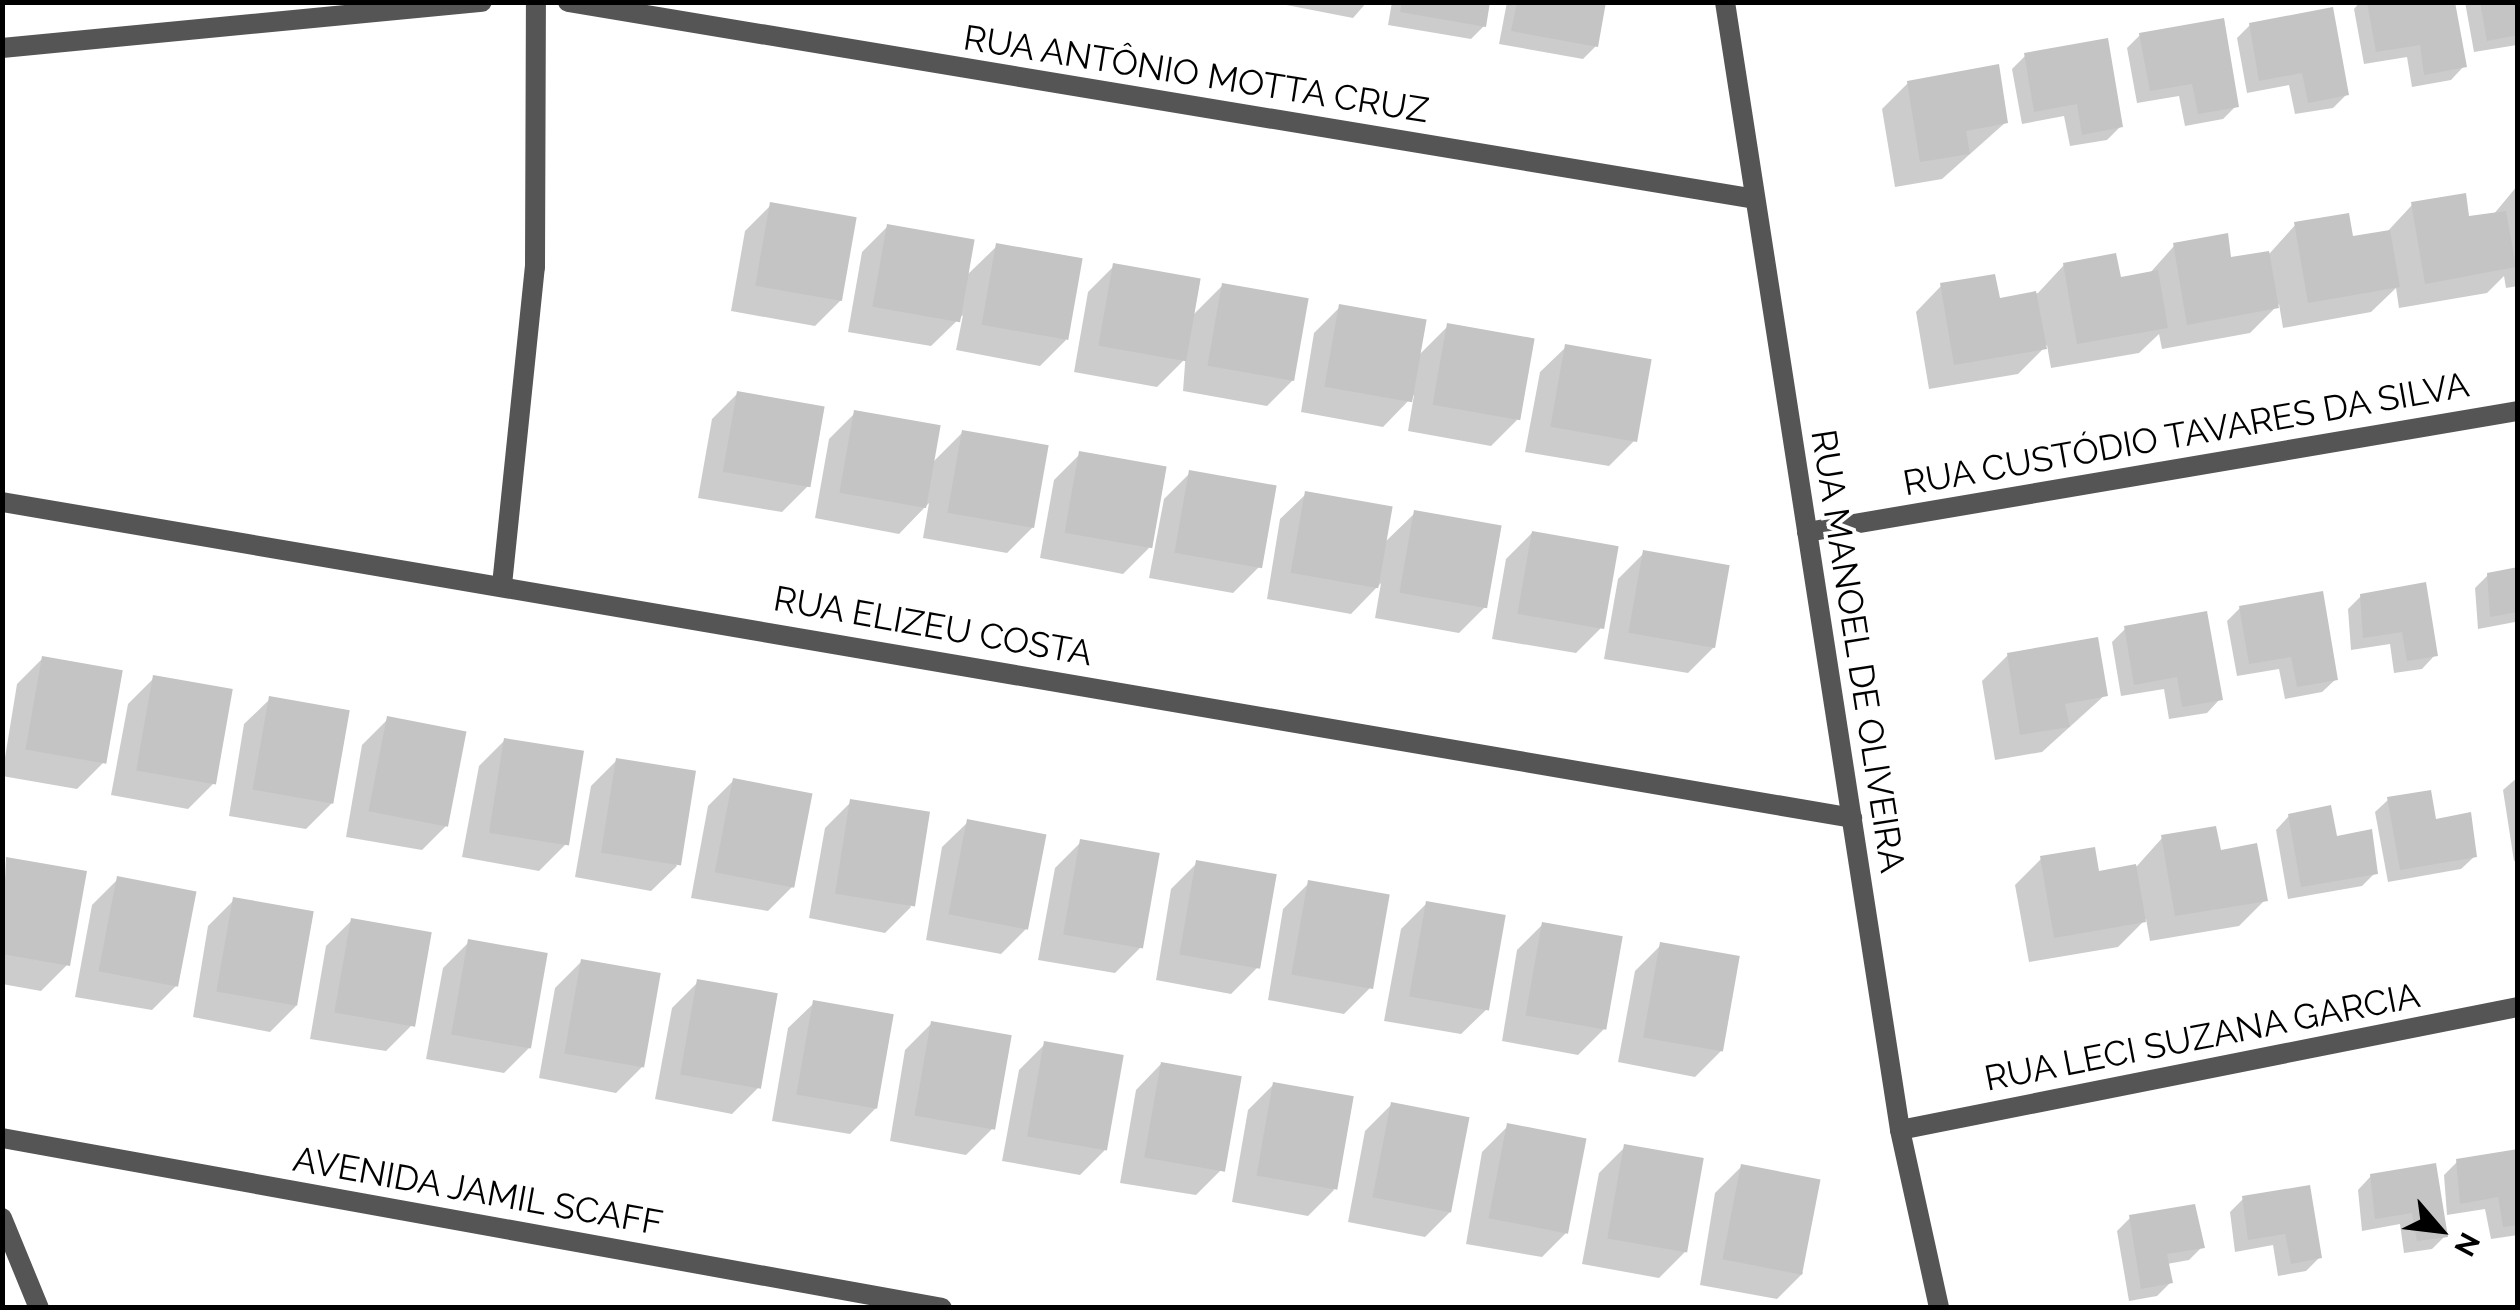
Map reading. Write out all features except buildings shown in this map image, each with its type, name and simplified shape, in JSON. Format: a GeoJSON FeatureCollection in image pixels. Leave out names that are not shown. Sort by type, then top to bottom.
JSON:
{"type":"FeatureCollection","features":[{"type":"Feature","properties":{"kind":"street"},"geometry":{"type":"LineString","coordinates":[[2,48],[482,2]]}},
{"type":"Feature","properties":{"kind":"street"},"geometry":{"type":"LineString","coordinates":[[502,585],[536,268],[536,2]]}},
{"type":"Feature","properties":{"kind":"street","name":"RUA ANTÔNIO MOTTA CRUZ"},"geometry":{"type":"LineString","coordinates":[[568,2],[1755,199]]}},
{"type":"Feature","properties":{"kind":"street","name":"RUA MANOEL DE OLIVEIRA"},"geometry":{"type":"LineString","coordinates":[[1725,2],[1900,1130],[1939,1308]]}},
{"type":"Feature","properties":{"kind":"street","name":"RUA CUSTÓDIO TAVARES DA SILVA"},"geometry":{"type":"LineString","coordinates":[[1807,532],[2518,411]]}},
{"type":"Feature","properties":{"kind":"street","name":"RUA ELIZEU COSTA"},"geometry":{"type":"LineString","coordinates":[[2,502],[1852,818]]}},
{"type":"Feature","properties":{"kind":"street","name":"RUA LECI SUZANA GARCIA"},"geometry":{"type":"LineString","coordinates":[[1900,1130],[2518,1007]]}},
{"type":"Feature","properties":{"kind":"street","name":"AVENIDA JAMIL SCAFF"},"geometry":{"type":"LineString","coordinates":[[2,1138],[942,1308]]}},
{"type":"Feature","properties":{"kind":"street"},"geometry":{"type":"LineString","coordinates":[[2,1218],[39,1308]]}}]}
